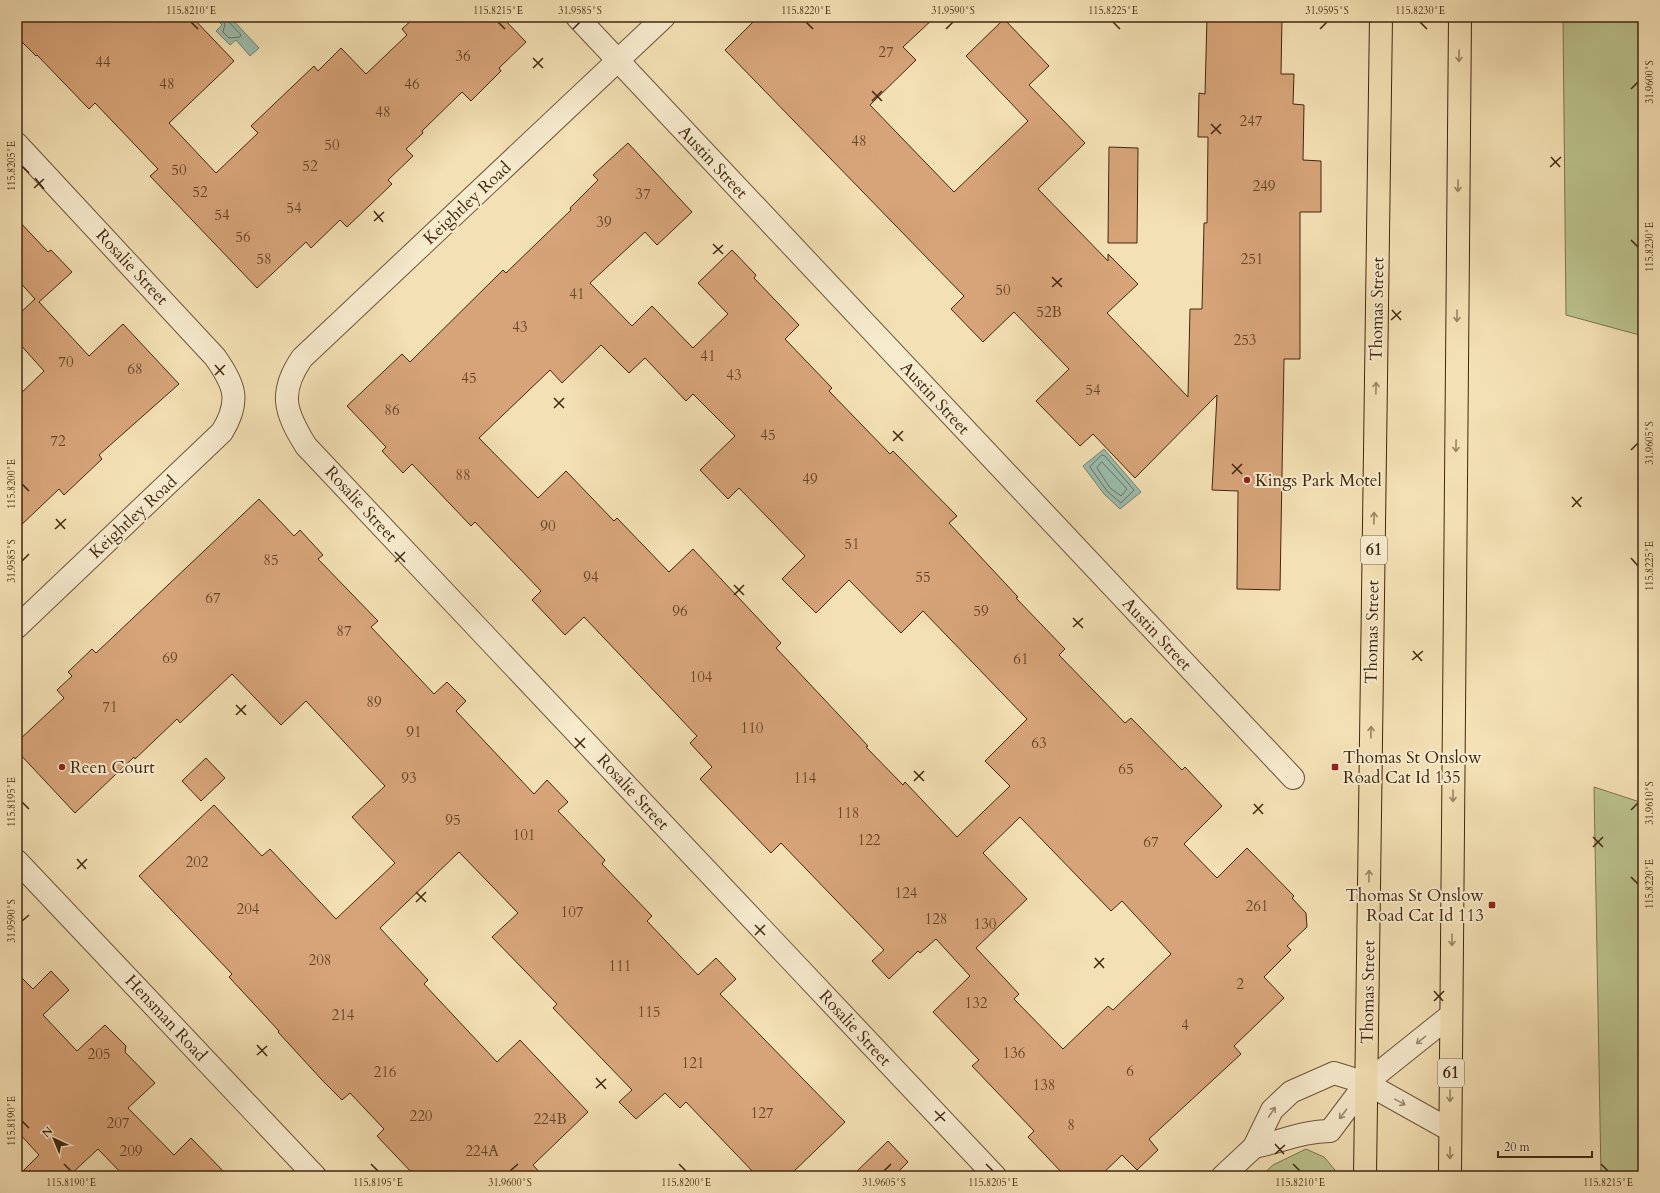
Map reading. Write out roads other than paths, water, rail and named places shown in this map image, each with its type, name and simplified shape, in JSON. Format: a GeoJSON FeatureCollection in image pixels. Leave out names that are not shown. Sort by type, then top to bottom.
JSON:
{"type":"FeatureCollection","features":[{"type":"Feature","properties":{"kind":"main road","name":"Thomas Street"},"geometry":{"type":"LineString","coordinates":[[1365,1176],[1381,17]]}},
{"type":"Feature","properties":{"kind":"main road","name":"61"},"geometry":{"type":"LineString","coordinates":[[1450,1176],[1460,17]]}},
{"type":"Feature","properties":{"kind":"street","name":"Austin Street"},"geometry":{"type":"LineString","coordinates":[[577,17],[1293,778]]}},
{"type":"Feature","properties":{"kind":"street","name":"Keightley Road"},"geometry":{"type":"LineString","coordinates":[[286,399],[286,389],[293,372],[302,358],[664,17]]}},
{"type":"Feature","properties":{"kind":"street","name":"Rosalie Street"},"geometry":{"type":"LineString","coordinates":[[17,144],[215,357],[230,380],[233,398]]}},
{"type":"Feature","properties":{"kind":"street","name":"Keightley Road"},"geometry":{"type":"LineString","coordinates":[[17,627],[222,432],[231,418],[233,398]]}},
{"type":"Feature","properties":{"kind":"street","name":"Rosalie Street"},"geometry":{"type":"LineString","coordinates":[[286,399],[293,425],[306,446],[995,1176]]}},
{"type":"Feature","properties":{"kind":"street","name":"Hensman Road"},"geometry":{"type":"LineString","coordinates":[[17,861],[316,1176]]}},
{"type":"Feature","properties":{"kind":"street"},"geometry":{"type":"LineString","coordinates":[[1254,1147],[1280,1142],[1298,1135],[1316,1131],[1330,1131],[1366,1083],[1451,1015]]}},
{"type":"Feature","properties":{"kind":"street"},"geometry":{"type":"LineString","coordinates":[[1223,1176],[1254,1147],[1272,1110],[1291,1092],[1334,1072],[1366,1083],[1450,1130]]}},
{"type":"Feature","properties":{"kind":"water"},"geometry":{"type":"Polygon","coordinates":[[[214,17],[230,17],[259,48],[250,56],[236,40],[230,45],[216,31],[222,25],[214,17]]]}},
{"type":"Feature","properties":{"kind":"water"},"geometry":{"type":"Polygon","coordinates":[[[1104,449],[1141,492],[1120,509],[1104,494],[1083,466],[1104,449]]]}},
{"type":"Feature","properties":{"kind":"place","name":"Kings Park Motel"},"geometry":{"type":"Point","coordinates":[1247,480]}},
{"type":"Feature","properties":{"kind":"place","name":"Reen Court"},"geometry":{"type":"Point","coordinates":[62,767]}},
{"type":"Feature","properties":{"kind":"place","name":"Thomas St Onslow Road Cat Id 135"},"geometry":{"type":"Point","coordinates":[1335,767]}},
{"type":"Feature","properties":{"kind":"place","name":"Thomas St Onslow Road Cat Id 113"},"geometry":{"type":"Point","coordinates":[1492,905]}}]}
